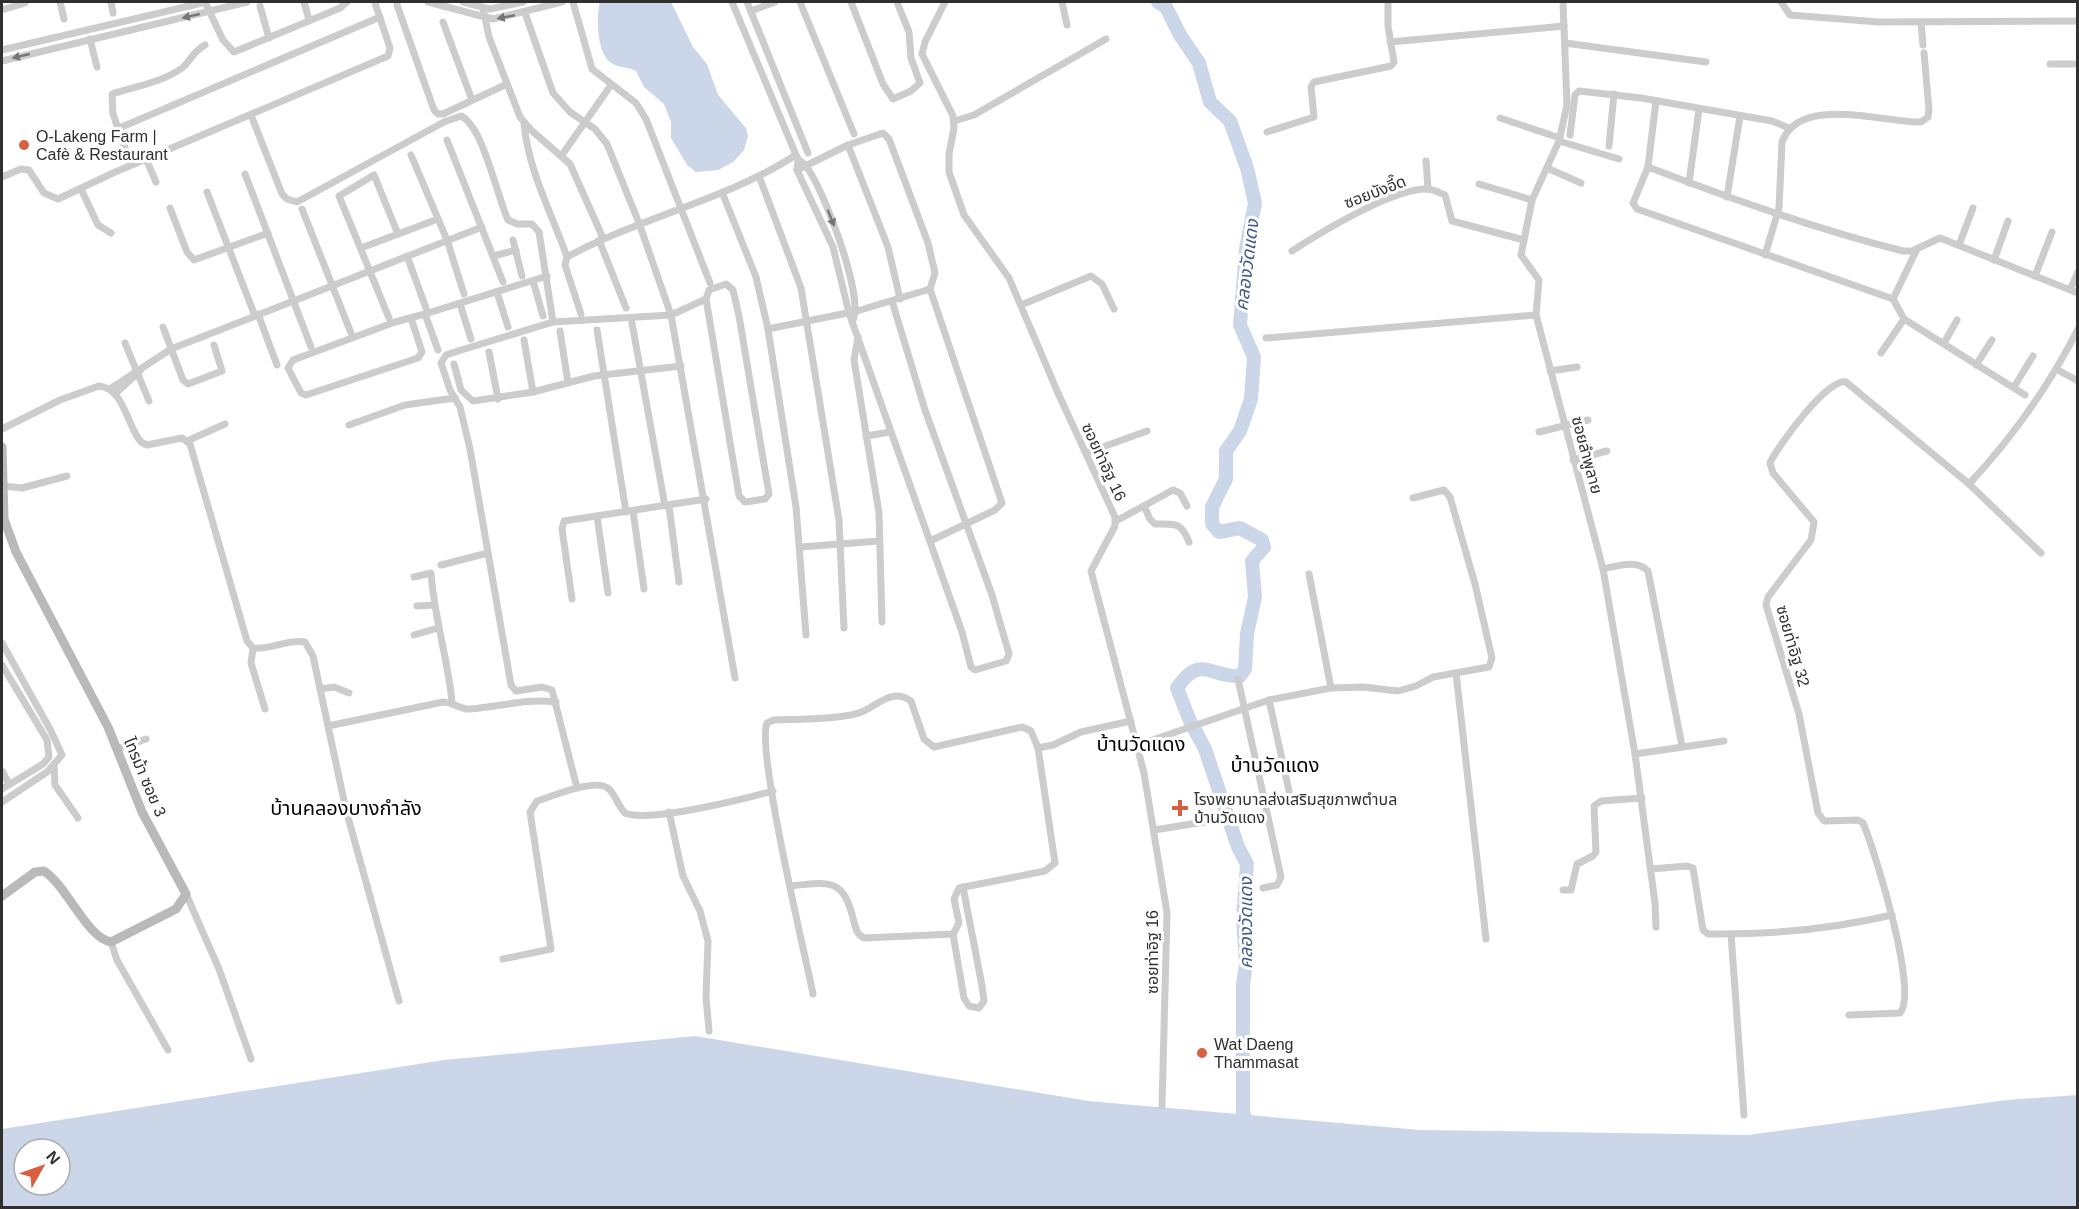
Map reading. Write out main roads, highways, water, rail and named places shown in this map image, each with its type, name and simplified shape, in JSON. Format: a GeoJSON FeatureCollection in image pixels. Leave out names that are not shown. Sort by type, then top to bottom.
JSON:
{"type":"FeatureCollection","features":[{"type":"Feature","properties":{"kind":"water"},"geometry":{"type":"Polygon","coordinates":[[[600,2],[671,2],[693,47],[707,64],[718,95],[746,128],[748,136],[744,150],[733,162],[718,170],[696,172],[687,165],[671,138],[671,122],[664,104],[644,87],[636,71],[613,64],[603,53],[598,25],[600,2]]]}},
{"type":"Feature","properties":{"kind":"water"},"geometry":{"type":"Polygon","coordinates":[[[695,1036],[1088,1101],[1420,1130],[1748,1135],[2007,1100],[2077,1095],[2077,1207],[2,1208],[2,1129],[444,1060],[695,1036]]]}},
{"type":"Feature","properties":{"kind":"waterway","name":"คลองวัดแดง"},"geometry":{"type":"LineString","coordinates":[[1158,2],[1166,7],[1180,35],[1199,63],[1210,102],[1230,121],[1247,168],[1255,203],[1246,249],[1240,325],[1254,357],[1251,399],[1240,431],[1226,451],[1226,479],[1212,507],[1212,524],[1219,532],[1240,528],[1262,540],[1264,547],[1252,561],[1255,597],[1247,634],[1245,669],[1240,676],[1200,669],[1185,678],[1177,688],[1190,721],[1205,749],[1238,847],[1247,864],[1243,919],[1246,964],[1243,985],[1243,1112],[1249,1130]]}},
{"type":"Feature","properties":{"kind":"place","name":"O-Lakeng Farm | Cafè & Restaurant"},"geometry":{"type":"Point","coordinates":[24,145]}},
{"type":"Feature","properties":{"kind":"place","name":"โรงพยาบาลส่งเสริมสุขภาพตำบล บ้านวัดแดง"},"geometry":{"type":"Point","coordinates":[1180,808]}},
{"type":"Feature","properties":{"kind":"place","name":"Wat Daeng Thammasat"},"geometry":{"type":"Point","coordinates":[1202,1053]}},
{"type":"Feature","properties":{"kind":"district","name":"บ้านวัดแดง"},"geometry":{"type":"Point","coordinates":[1141,744]}},
{"type":"Feature","properties":{"kind":"district","name":"บ้านวัดแดง"},"geometry":{"type":"Point","coordinates":[1275,765]}},
{"type":"Feature","properties":{"kind":"district","name":"บ้านคลองบางกำลัง"},"geometry":{"type":"Point","coordinates":[346,808]}}]}
